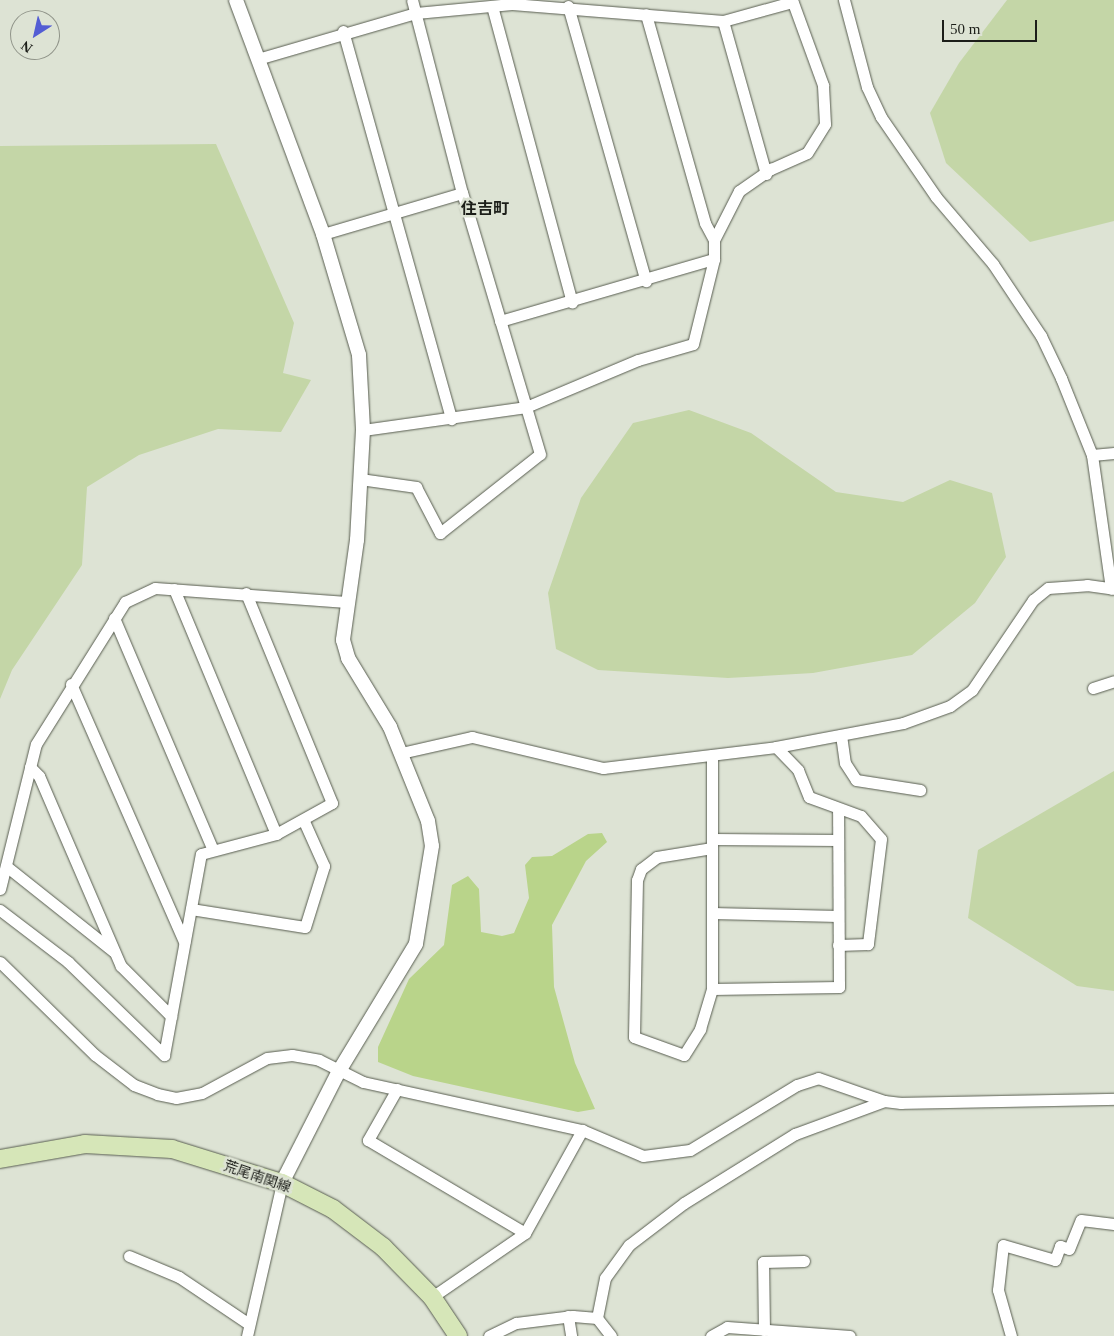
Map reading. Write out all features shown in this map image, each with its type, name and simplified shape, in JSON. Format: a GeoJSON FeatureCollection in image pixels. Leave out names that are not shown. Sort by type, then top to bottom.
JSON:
{"type":"FeatureCollection","features":[{"type":"Feature","properties":{"kind":"main road","name":"荒尾南関線"},"geometry":{"type":"LineString","coordinates":[[0,1159],[85,1144],[172,1150],[282,1183],[340,1214],[383,1247],[432,1297],[458,1336]]}},
{"type":"Feature","properties":{"kind":"street"},"geometry":{"type":"LineString","coordinates":[[236,0],[261,58],[322,234],[359,355],[363,430],[360,479],[343,640],[348,658],[401,753],[428,821],[432,846],[416,944],[339,1071],[282,1183],[247,1336]]}},
{"type":"Feature","properties":{"kind":"street"},"geometry":{"type":"LineString","coordinates":[[360,479],[416,487],[440,533],[540,454],[462,193],[412,0]]}},
{"type":"Feature","properties":{"kind":"street"},"geometry":{"type":"LineString","coordinates":[[401,753],[472,736],[603,768],[776,746],[903,723],[950,706],[991,668],[1033,600],[1048,588],[1062,585],[1113,589],[1092,455],[1041,336],[993,264],[902,152],[881,117],[867,87],[844,0]]}},
{"type":"Feature","properties":{"kind":"street"},"geometry":{"type":"LineString","coordinates":[[261,58],[343,31],[416,13],[492,6],[568,6],[723,20],[792,1],[823,86],[825,124],[807,153],[766,174],[739,191],[714,240]]}},
{"type":"Feature","properties":{"kind":"street"},"geometry":{"type":"LineString","coordinates":[[492,6],[572,302]]}},
{"type":"Feature","properties":{"kind":"street"},"geometry":{"type":"LineString","coordinates":[[568,6],[646,281]]}},
{"type":"Feature","properties":{"kind":"street"},"geometry":{"type":"LineString","coordinates":[[363,430],[526,407],[638,360],[693,344],[714,260],[714,240],[646,14]]}},
{"type":"Feature","properties":{"kind":"street"},"geometry":{"type":"LineString","coordinates":[[723,20],[766,174]]}},
{"type":"Feature","properties":{"kind":"street"},"geometry":{"type":"LineString","coordinates":[[343,31],[451,419]]}},
{"type":"Feature","properties":{"kind":"street"},"geometry":{"type":"LineString","coordinates":[[322,234],[462,193]]}},
{"type":"Feature","properties":{"kind":"street"},"geometry":{"type":"LineString","coordinates":[[500,320],[572,302],[714,260]]}},
{"type":"Feature","properties":{"kind":"street"},"geometry":{"type":"LineString","coordinates":[[1092,455],[1114,453]]}},
{"type":"Feature","properties":{"kind":"street"},"geometry":{"type":"LineString","coordinates":[[0,889],[30,768],[46,722],[125,602],[139,592],[174,589],[346,602]]}},
{"type":"Feature","properties":{"kind":"street"},"geometry":{"type":"LineString","coordinates":[[174,589],[276,834]]}},
{"type":"Feature","properties":{"kind":"street"},"geometry":{"type":"LineString","coordinates":[[0,910],[68,962],[164,1054],[201,854],[276,834],[332,803],[246,593]]}},
{"type":"Feature","properties":{"kind":"street"},"geometry":{"type":"LineString","coordinates":[[114,618],[213,850]]}},
{"type":"Feature","properties":{"kind":"street"},"geometry":{"type":"LineString","coordinates":[[1093,688],[1114,681]]}},
{"type":"Feature","properties":{"kind":"street"},"geometry":{"type":"LineString","coordinates":[[71,684],[184,942]]}},
{"type":"Feature","properties":{"kind":"street"},"geometry":{"type":"LineString","coordinates":[[840,734],[845,763],[856,780],[920,790]]}},
{"type":"Feature","properties":{"kind":"street"},"geometry":{"type":"LineString","coordinates":[[776,746],[798,770],[809,797],[838,810],[861,816],[881,839],[868,944],[838,945]]}},
{"type":"Feature","properties":{"kind":"street"},"geometry":{"type":"LineString","coordinates":[[712,755],[712,844],[712,989],[700,1029],[684,1055],[634,1037],[639,875],[657,858],[712,844],[838,840]]}},
{"type":"Feature","properties":{"kind":"street"},"geometry":{"type":"LineString","coordinates":[[30,768],[39,776],[121,966],[171,1016]]}},
{"type":"Feature","properties":{"kind":"street"},"geometry":{"type":"LineString","coordinates":[[712,989],[839,987],[838,810]]}},
{"type":"Feature","properties":{"kind":"street"},"geometry":{"type":"LineString","coordinates":[[190,909],[306,927],[324,866],[303,819]]}},
{"type":"Feature","properties":{"kind":"street"},"geometry":{"type":"LineString","coordinates":[[6,866],[114,952]]}},
{"type":"Feature","properties":{"kind":"street"},"geometry":{"type":"LineString","coordinates":[[712,913],[838,916]]}},
{"type":"Feature","properties":{"kind":"street"},"geometry":{"type":"LineString","coordinates":[[0,962],[95,1055],[134,1084],[157,1094],[176,1098],[202,1093],[267,1058],[292,1055],[319,1060],[363,1082],[582,1130],[643,1156],[669,1155],[690,1150],[797,1085],[818,1078],[884,1101],[1114,1099]]}},
{"type":"Feature","properties":{"kind":"street"},"geometry":{"type":"LineString","coordinates":[[397,1089],[368,1140],[524,1233]]}},
{"type":"Feature","properties":{"kind":"street"},"geometry":{"type":"LineString","coordinates":[[597,1318],[605,1278],[614,1260],[647,1231],[795,1134],[884,1101]]}},
{"type":"Feature","properties":{"kind":"street"},"geometry":{"type":"LineString","coordinates":[[432,1297],[524,1233],[582,1130]]}},
{"type":"Feature","properties":{"kind":"street"},"geometry":{"type":"LineString","coordinates":[[1011,1336],[998,1290],[1004,1245],[1055,1260],[1060,1246],[1070,1249],[1081,1220],[1114,1224]]}},
{"type":"Feature","properties":{"kind":"street"},"geometry":{"type":"LineString","coordinates":[[130,1256],[180,1277],[249,1324]]}},
{"type":"Feature","properties":{"kind":"street"},"geometry":{"type":"LineString","coordinates":[[764,1330],[763,1262],[804,1261]]}},
{"type":"Feature","properties":{"kind":"street"},"geometry":{"type":"LineString","coordinates":[[568,1316],[571,1336]]}},
{"type":"Feature","properties":{"kind":"street"},"geometry":{"type":"LineString","coordinates":[[490,1336],[516,1323],[568,1316],[597,1318],[611,1336]]}},
{"type":"Feature","properties":{"kind":"street"},"geometry":{"type":"LineString","coordinates":[[711,1336],[727,1327],[850,1336]]}},
{"type":"Feature","properties":{"kind":"shaded area"},"geometry":{"type":"Polygon","coordinates":[[[1007,0],[1114,0],[1114,221],[1030,242],[946,163],[930,113],[959,63],[1007,0]]]}},
{"type":"Feature","properties":{"kind":"shaded area"},"geometry":{"type":"Polygon","coordinates":[[[216,144],[294,323],[283,373],[311,380],[281,432],[218,429],[139,455],[87,487],[82,565],[12,670],[0,699],[0,146],[216,144]]]}},
{"type":"Feature","properties":{"kind":"shaded area"},"geometry":{"type":"Polygon","coordinates":[[[689,410],[751,433],[836,492],[903,502],[950,480],[992,493],[1006,557],[975,603],[912,655],[813,673],[728,678],[598,670],[556,649],[548,593],[581,498],[633,423],[689,410]]]}},
{"type":"Feature","properties":{"kind":"shaded area"},"geometry":{"type":"Polygon","coordinates":[[[1114,771],[1114,991],[1077,986],[968,918],[978,850],[1114,771]]]}},
{"type":"Feature","properties":{"kind":"shaded area"},"geometry":{"type":"Polygon","coordinates":[[[602,833],[607,842],[586,861],[552,925],[554,987],[575,1063],[595,1109],[578,1112],[413,1076],[378,1062],[378,1047],[409,979],[444,945],[452,885],[468,876],[479,889],[481,932],[502,936],[514,933],[529,898],[525,865],[532,857],[552,856],[588,834],[602,833]]]}},
{"type":"Feature","properties":{"kind":"district","name":"住吉町"},"geometry":{"type":"Point","coordinates":[485,209]}}]}
